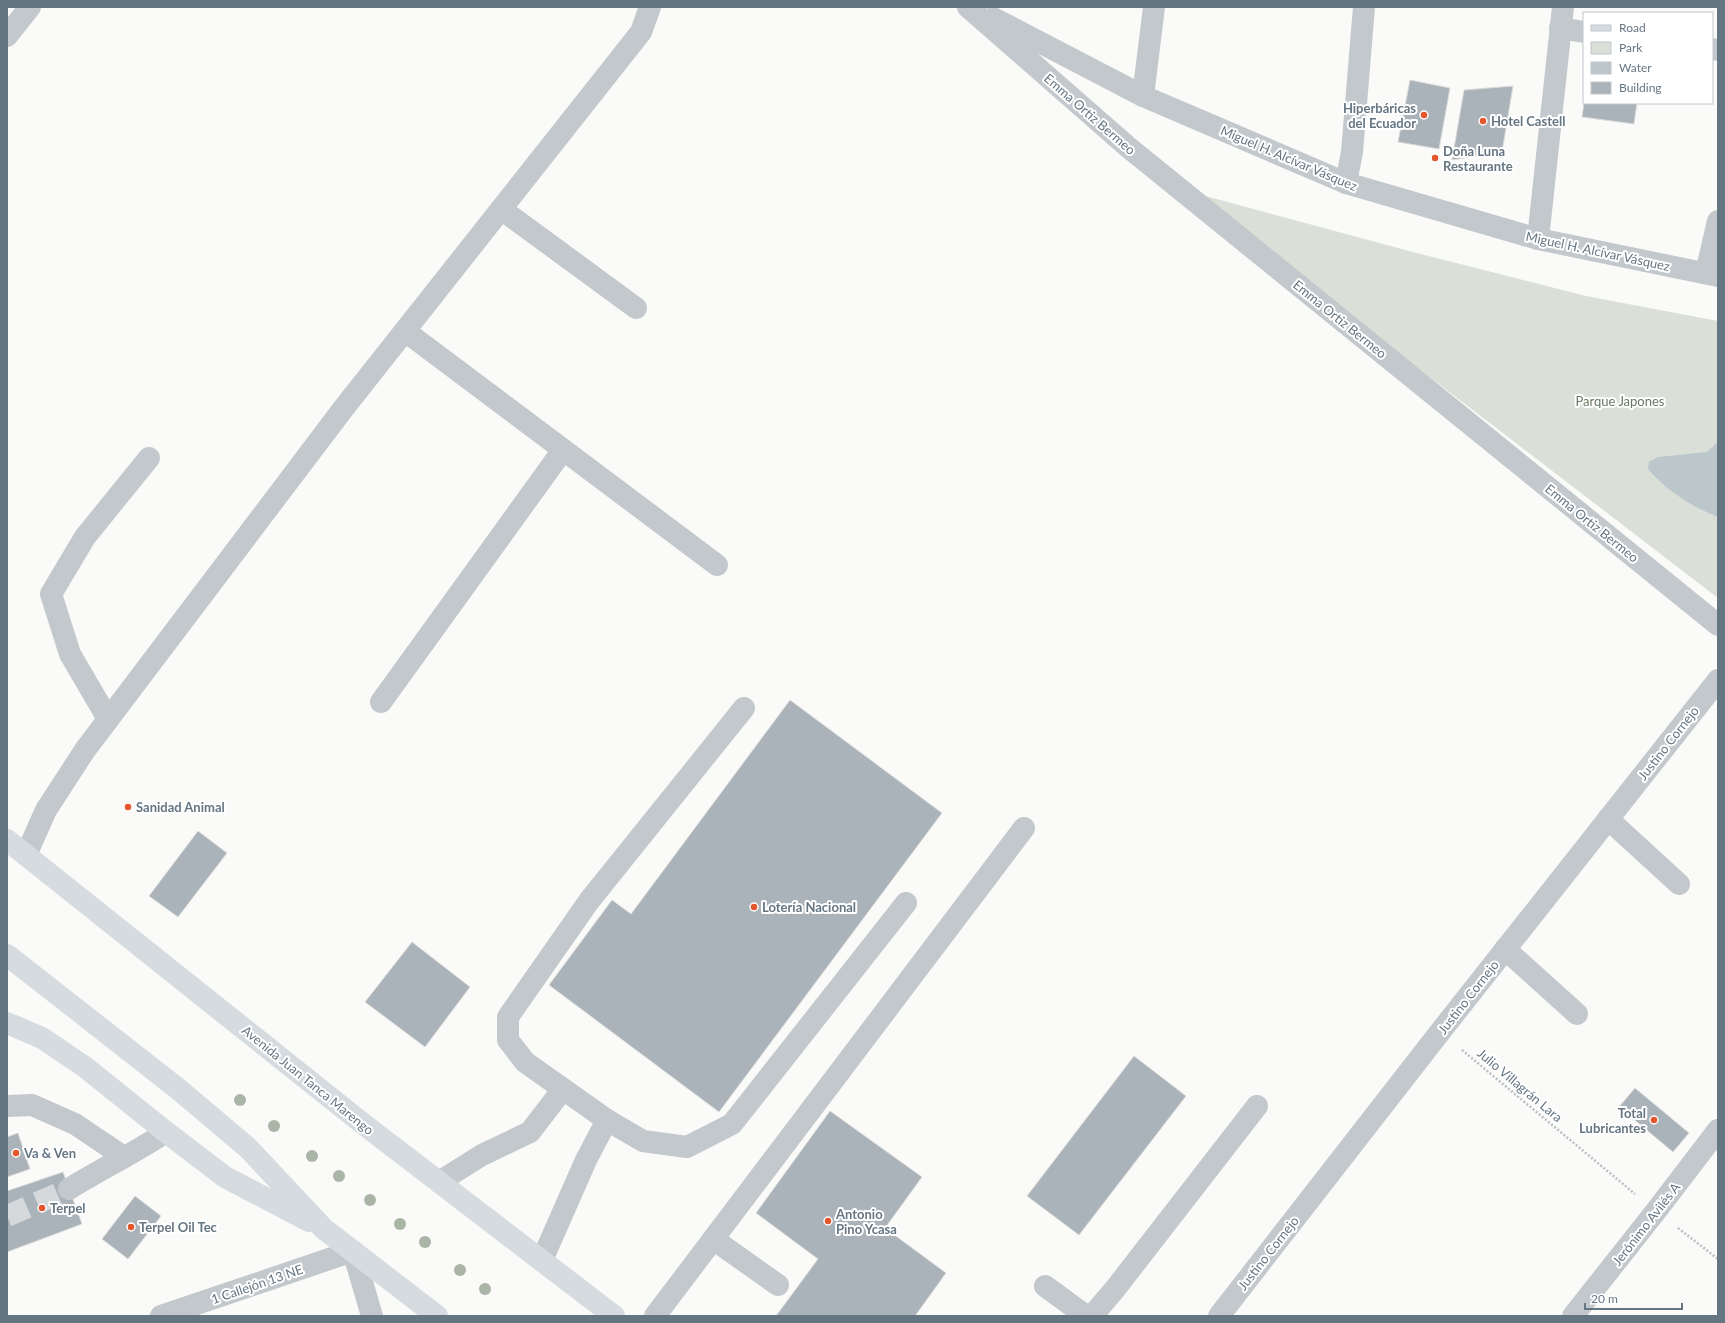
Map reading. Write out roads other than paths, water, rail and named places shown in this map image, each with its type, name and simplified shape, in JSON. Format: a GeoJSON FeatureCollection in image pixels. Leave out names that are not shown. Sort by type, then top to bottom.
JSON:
{"type":"FeatureCollection","features":[{"type":"Feature","properties":{"kind":"main road","name":"Avenida Juan Tanca Marengo"},"geometry":{"type":"LineString","coordinates":[[7,840],[362,1124],[614,1316]]}},
{"type":"Feature","properties":{"kind":"main road"},"geometry":{"type":"LineString","coordinates":[[7,955],[177,1088],[248,1148],[324,1229]]}},
{"type":"Feature","properties":{"kind":"main road"},"geometry":{"type":"LineString","coordinates":[[7,1018],[42,1038],[85,1067],[225,1177],[324,1229],[437,1316]]}},
{"type":"Feature","properties":{"kind":"main road"},"geometry":{"type":"LineString","coordinates":[[7,1023],[42,1038]]}},
{"type":"Feature","properties":{"kind":"street"},"geometry":{"type":"LineString","coordinates":[[7,36],[30,7]]}},
{"type":"Feature","properties":{"kind":"street"},"geometry":{"type":"LineString","coordinates":[[26,855],[46,810],[85,750],[342,409],[641,32],[650,7]]}},
{"type":"Feature","properties":{"kind":"street","name":"Emma Ortiz Bermeo"},"geometry":{"type":"LineString","coordinates":[[968,7],[1128,147],[1718,625]]}},
{"type":"Feature","properties":{"kind":"street","name":"Miguel H. Alcívar Vásquez"},"geometry":{"type":"LineString","coordinates":[[972,7],[1143,96],[1346,184],[1538,240],[1712,274]]}},
{"type":"Feature","properties":{"kind":"street"},"geometry":{"type":"LineString","coordinates":[[1143,96],[1154,7]]}},
{"type":"Feature","properties":{"kind":"street"},"geometry":{"type":"LineString","coordinates":[[1346,184],[1352,152],[1364,7]]}},
{"type":"Feature","properties":{"kind":"street"},"geometry":{"type":"LineString","coordinates":[[1538,240],[1562,7]]}},
{"type":"Feature","properties":{"kind":"street"},"geometry":{"type":"LineString","coordinates":[[1560,28],[1583,32]]}},
{"type":"Feature","properties":{"kind":"street"},"geometry":{"type":"LineString","coordinates":[[501,209],[636,308]]}},
{"type":"Feature","properties":{"kind":"street"},"geometry":{"type":"LineString","coordinates":[[1712,274],[1718,221]]}},
{"type":"Feature","properties":{"kind":"street"},"geometry":{"type":"LineString","coordinates":[[405,331],[718,565]]}},
{"type":"Feature","properties":{"kind":"street"},"geometry":{"type":"LineString","coordinates":[[381,702],[563,450]]}},
{"type":"Feature","properties":{"kind":"street"},"geometry":{"type":"LineString","coordinates":[[108,720],[70,654],[51,594],[85,537],[149,458]]}},
{"type":"Feature","properties":{"kind":"street","name":"Justino Cornejo"},"geometry":{"type":"LineString","coordinates":[[1219,1316],[1505,949],[1718,680]]}},
{"type":"Feature","properties":{"kind":"street"},"geometry":{"type":"LineString","coordinates":[[744,708],[588,901],[508,1017],[508,1040],[525,1062],[607,1120],[643,1141],[687,1147],[732,1124],[906,903]]}},
{"type":"Feature","properties":{"kind":"street"},"geometry":{"type":"LineString","coordinates":[[1608,819],[1679,884]]}},
{"type":"Feature","properties":{"kind":"street"},"geometry":{"type":"LineString","coordinates":[[655,1316],[1024,828]]}},
{"type":"Feature","properties":{"kind":"street"},"geometry":{"type":"LineString","coordinates":[[1505,949],[1577,1014]]}},
{"type":"Feature","properties":{"kind":"street"},"geometry":{"type":"LineString","coordinates":[[439,1182],[482,1155],[530,1132],[563,1089]]}},
{"type":"Feature","properties":{"kind":"street"},"geometry":{"type":"LineString","coordinates":[[7,1106],[32,1105],[75,1124],[124,1157]]}},
{"type":"Feature","properties":{"kind":"street"},"geometry":{"type":"LineString","coordinates":[[1092,1316],[1115,1289],[1257,1106]]}},
{"type":"Feature","properties":{"kind":"street"},"geometry":{"type":"LineString","coordinates":[[542,1260],[586,1160],[607,1120]]}},
{"type":"Feature","properties":{"kind":"street","name":"Jerónimo Avilés A"},"geometry":{"type":"LineString","coordinates":[[1573,1316],[1718,1130]]}},
{"type":"Feature","properties":{"kind":"street"},"geometry":{"type":"LineString","coordinates":[[69,1189],[138,1150],[166,1132]]}},
{"type":"Feature","properties":{"kind":"street"},"geometry":{"type":"LineString","coordinates":[[713,1239],[778,1285]]}},
{"type":"Feature","properties":{"kind":"street"},"geometry":{"type":"LineString","coordinates":[[353,1251],[372,1316]]}},
{"type":"Feature","properties":{"kind":"street","name":"1 Callejón 13 NE"},"geometry":{"type":"LineString","coordinates":[[161,1316],[353,1251]]}},
{"type":"Feature","properties":{"kind":"street"},"geometry":{"type":"LineString","coordinates":[[1045,1286],[1086,1316]]}},
{"type":"Feature","properties":{"kind":"water"},"geometry":{"type":"Polygon","coordinates":[[[1718,442],[1718,517],[1689,503],[1671,491],[1648,469],[1649,462],[1658,457],[1707,452],[1718,442]]]}},
{"type":"Feature","properties":{"kind":"tunnel"},"geometry":{"type":"LineString","coordinates":[[7,1216],[69,1189]]}},
{"type":"Feature","properties":{"kind":"place","name":"Hiperbáricas del Ecuador"},"geometry":{"type":"Point","coordinates":[1424,115]}},
{"type":"Feature","properties":{"kind":"place","name":"Hotel Castell"},"geometry":{"type":"Point","coordinates":[1483,121]}},
{"type":"Feature","properties":{"kind":"place","name":"Doña Luna Restaurante"},"geometry":{"type":"Point","coordinates":[1435,158]}},
{"type":"Feature","properties":{"kind":"place","name":"Sanidad Animal"},"geometry":{"type":"Point","coordinates":[128,807]}},
{"type":"Feature","properties":{"kind":"place","name":"Lotería Nacional"},"geometry":{"type":"Point","coordinates":[754,907]}},
{"type":"Feature","properties":{"kind":"place","name":"Total Lubricantes"},"geometry":{"type":"Point","coordinates":[1654,1120]}},
{"type":"Feature","properties":{"kind":"place","name":"Va & Ven"},"geometry":{"type":"Point","coordinates":[16,1153]}},
{"type":"Feature","properties":{"kind":"place","name":"Terpel"},"geometry":{"type":"Point","coordinates":[42,1208]}},
{"type":"Feature","properties":{"kind":"place","name":"Antonio Pino Ycasa"},"geometry":{"type":"Point","coordinates":[828,1221]}},
{"type":"Feature","properties":{"kind":"place","name":"Terpel Oil Tec"},"geometry":{"type":"Point","coordinates":[131,1227]}},
{"type":"Feature","properties":{"kind":"park label","name":"Parque Japones"},"geometry":{"type":"Point","coordinates":[1620,401]}}]}
